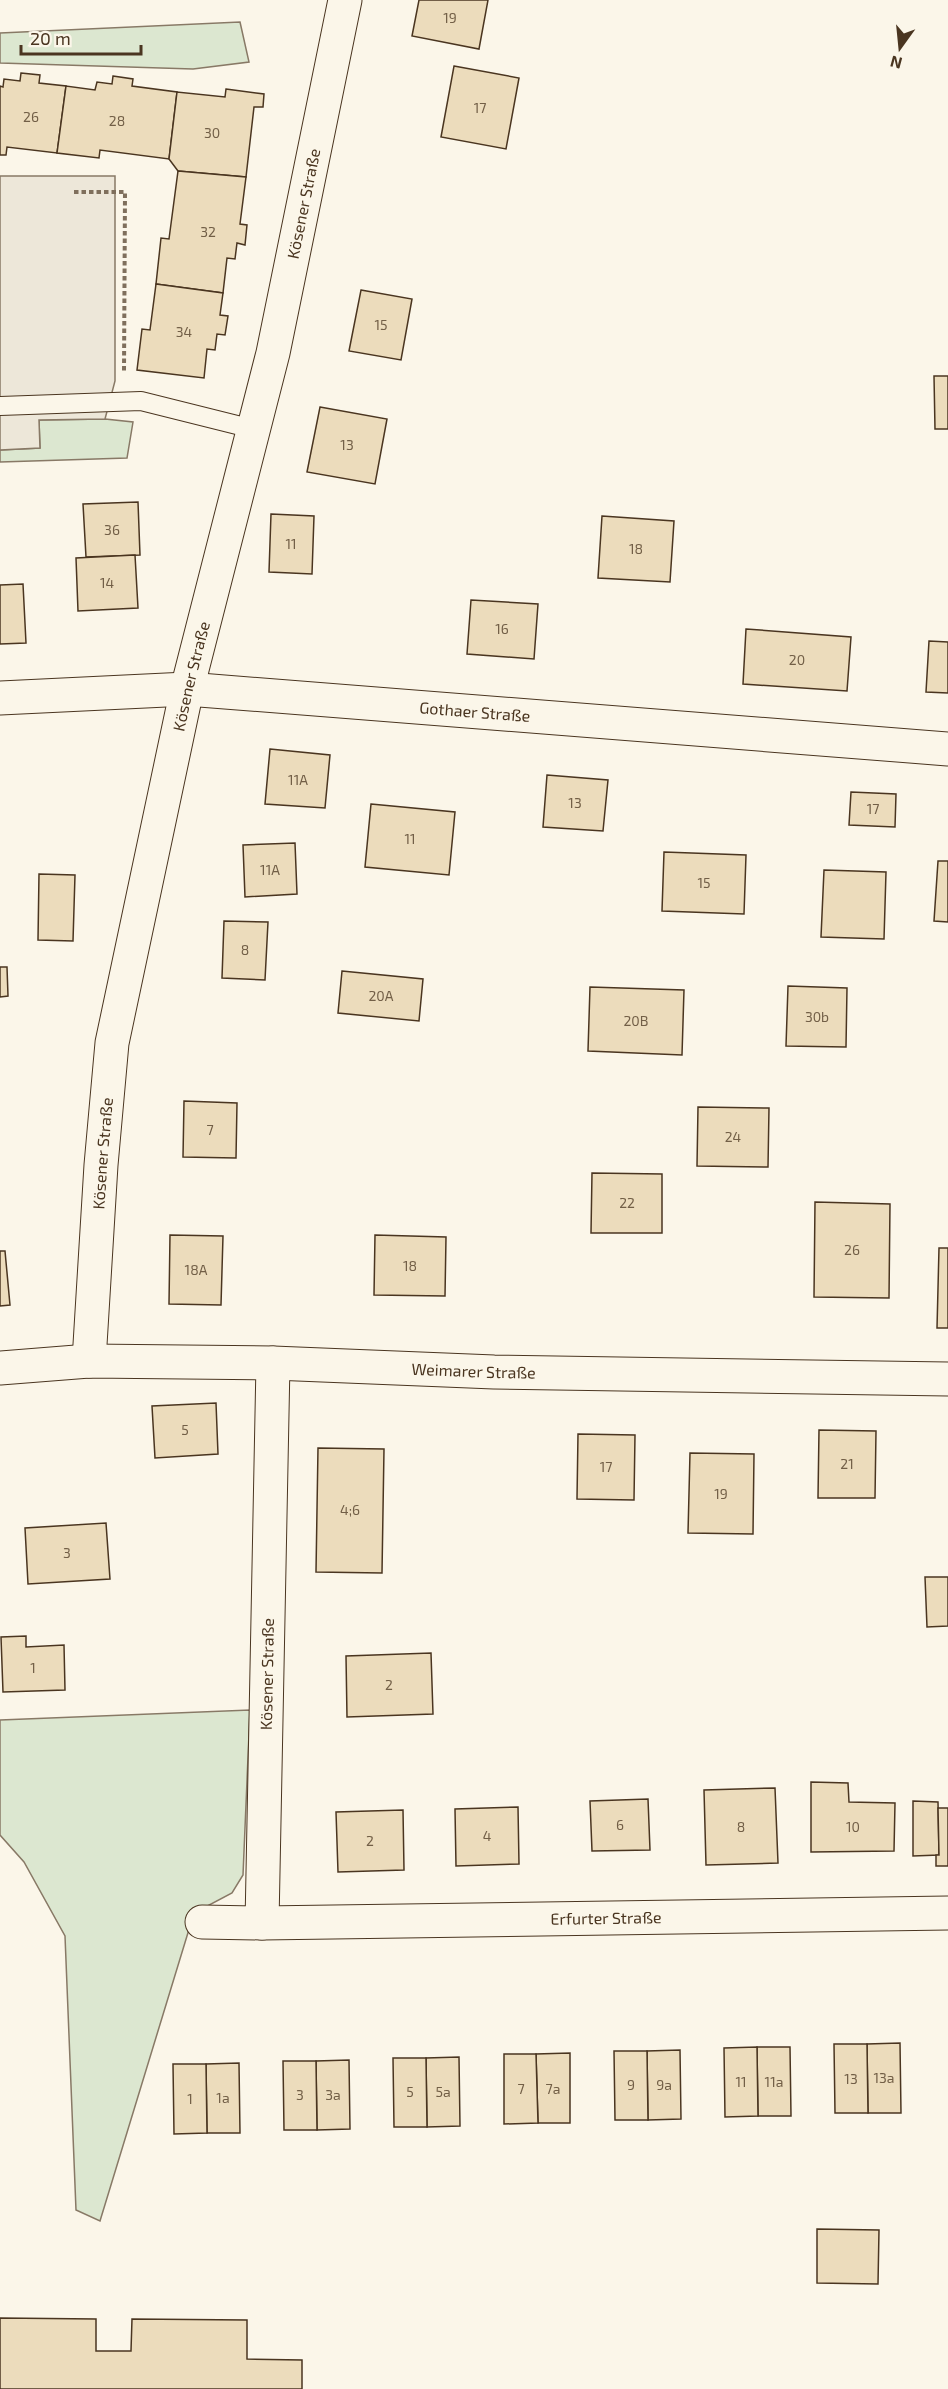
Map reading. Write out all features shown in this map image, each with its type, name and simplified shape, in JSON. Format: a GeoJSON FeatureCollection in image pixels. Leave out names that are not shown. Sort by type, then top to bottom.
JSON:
{"type":"FeatureCollection","features":[{"type":"Feature","properties":{"kind":"street","name":"Kösener Straße"},"geometry":{"type":"LineString","coordinates":[[89,1361],[111,1043],[187,689],[273,353],[345,0]]}},
{"type":"Feature","properties":{"kind":"street","name":"Gothaer Straße"},"geometry":{"type":"LineString","coordinates":[[0,698],[187,689],[948,749]]}},
{"type":"Feature","properties":{"kind":"street","name":"Weimarer Straße"},"geometry":{"type":"LineString","coordinates":[[0,1368],[89,1361],[273,1364],[494,1372],[948,1379]]}},
{"type":"Feature","properties":{"kind":"street","name":"Kösener Straße"},"geometry":{"type":"LineString","coordinates":[[262,1923],[273,1364]]}},
{"type":"Feature","properties":{"kind":"street","name":"Erfurter Straße"},"geometry":{"type":"LineString","coordinates":[[262,1923],[948,1913]]}},
{"type":"Feature","properties":{"kind":"street"},"geometry":{"type":"LineString","coordinates":[[202,1922],[262,1923]]}},
{"type":"Feature","properties":{"kind":"lane"},"geometry":{"type":"LineString","coordinates":[[0,406],[141,401],[253,429]]}},
{"type":"Feature","properties":{"kind":"path"},"geometry":{"type":"LineString","coordinates":[[74,192],[125,192],[124,401]]}},
{"type":"Feature","properties":{"kind":"green space"},"geometry":{"type":"Polygon","coordinates":[[[240,22],[249,62],[193,69],[0,63],[0,33],[240,22]]]}},
{"type":"Feature","properties":{"kind":"green space"},"geometry":{"type":"Polygon","coordinates":[[[105,419],[133,422],[127,458],[0,462],[0,450],[40,448],[39,420],[105,419]]]}},
{"type":"Feature","properties":{"kind":"green space"},"geometry":{"type":"Polygon","coordinates":[[[250,1710],[243,1875],[232,1893],[194,1913],[100,2221],[76,2210],[65,1936],[24,1862],[0,1835],[0,1720],[250,1710]]]}},
{"type":"Feature","properties":{"kind":"shaded area"},"geometry":{"type":"Polygon","coordinates":[[[0,176],[115,176],[115,381],[105,419],[39,420],[40,448],[0,450],[0,176]]]}},
{"type":"Feature","properties":{"kind":"building"},"geometry":{"type":"Polygon","coordinates":[[[419,0],[488,0],[479,49],[412,36],[419,0]]]}},
{"type":"Feature","properties":{"kind":"building"},"geometry":{"type":"Polygon","coordinates":[[[454,66],[519,78],[506,149],[441,137],[454,66]]]}},
{"type":"Feature","properties":{"kind":"building"},"geometry":{"type":"Polygon","coordinates":[[[21,73],[40,75],[39,83],[66,86],[57,153],[7,147],[6,155],[0,155],[0,86],[3,87],[4,79],[20,81],[21,73]]]}},
{"type":"Feature","properties":{"kind":"building"},"geometry":{"type":"Polygon","coordinates":[[[113,76],[133,79],[132,86],[177,92],[169,159],[100,150],[99,158],[57,153],[66,86],[95,90],[97,82],[112,84],[113,76]]]}},
{"type":"Feature","properties":{"kind":"building"},"geometry":{"type":"Polygon","coordinates":[[[226,89],[264,94],[263,107],[254,107],[246,177],[178,171],[169,159],[177,92],[225,97],[226,89]]]}},
{"type":"Feature","properties":{"kind":"building"},"geometry":{"type":"Polygon","coordinates":[[[178,171],[246,177],[240,224],[247,225],[245,245],[237,243],[235,259],[227,258],[223,293],[156,284],[161,238],[169,239],[178,171]]]}},
{"type":"Feature","properties":{"kind":"building"},"geometry":{"type":"Polygon","coordinates":[[[156,284],[223,293],[220,315],[228,316],[225,335],[217,334],[215,350],[207,349],[204,378],[137,370],[142,329],[150,330],[156,284]]]}},
{"type":"Feature","properties":{"kind":"building"},"geometry":{"type":"Polygon","coordinates":[[[361,290],[412,299],[401,360],[349,351],[361,290]]]}},
{"type":"Feature","properties":{"kind":"building"},"geometry":{"type":"Polygon","coordinates":[[[934,376],[948,376],[948,429],[935,429],[934,376]]]}},
{"type":"Feature","properties":{"kind":"building"},"geometry":{"type":"Polygon","coordinates":[[[320,407],[387,419],[375,484],[307,472],[320,407]]]}},
{"type":"Feature","properties":{"kind":"building"},"geometry":{"type":"Polygon","coordinates":[[[138,502],[140,555],[86,557],[83,504],[138,502]]]}},
{"type":"Feature","properties":{"kind":"building"},"geometry":{"type":"Polygon","coordinates":[[[271,514],[314,516],[312,574],[269,572],[271,514]]]}},
{"type":"Feature","properties":{"kind":"building"},"geometry":{"type":"Polygon","coordinates":[[[602,516],[674,521],[670,582],[598,578],[602,516]]]}},
{"type":"Feature","properties":{"kind":"building"},"geometry":{"type":"Polygon","coordinates":[[[135,555],[138,608],[78,611],[76,558],[135,555]]]}},
{"type":"Feature","properties":{"kind":"building"},"geometry":{"type":"Polygon","coordinates":[[[23,584],[26,643],[0,644],[0,585],[23,584]]]}},
{"type":"Feature","properties":{"kind":"building"},"geometry":{"type":"Polygon","coordinates":[[[471,600],[538,604],[534,659],[467,654],[471,600]]]}},
{"type":"Feature","properties":{"kind":"building"},"geometry":{"type":"Polygon","coordinates":[[[746,629],[851,637],[847,691],[743,684],[746,629]]]}},
{"type":"Feature","properties":{"kind":"building"},"geometry":{"type":"Polygon","coordinates":[[[929,641],[948,642],[948,693],[926,692],[929,641]]]}},
{"type":"Feature","properties":{"kind":"building"},"geometry":{"type":"Polygon","coordinates":[[[270,749],[330,755],[325,808],[265,804],[270,749]]]}},
{"type":"Feature","properties":{"kind":"building"},"geometry":{"type":"Polygon","coordinates":[[[547,775],[608,780],[603,831],[543,827],[547,775]]]}},
{"type":"Feature","properties":{"kind":"building"},"geometry":{"type":"Polygon","coordinates":[[[851,792],[896,794],[895,827],[849,825],[851,792]]]}},
{"type":"Feature","properties":{"kind":"building"},"geometry":{"type":"Polygon","coordinates":[[[371,804],[455,812],[449,875],[365,867],[371,804]]]}},
{"type":"Feature","properties":{"kind":"building"},"geometry":{"type":"Polygon","coordinates":[[[295,843],[297,894],[245,897],[243,845],[295,843]]]}},
{"type":"Feature","properties":{"kind":"building"},"geometry":{"type":"Polygon","coordinates":[[[664,852],[746,855],[744,914],[662,911],[664,852]]]}},
{"type":"Feature","properties":{"kind":"building"},"geometry":{"type":"Polygon","coordinates":[[[938,861],[948,861],[948,922],[934,921],[938,861]]]}},
{"type":"Feature","properties":{"kind":"building"},"geometry":{"type":"Polygon","coordinates":[[[824,870],[886,872],[884,939],[821,937],[824,870]]]}},
{"type":"Feature","properties":{"kind":"building"},"geometry":{"type":"Polygon","coordinates":[[[39,874],[75,875],[73,941],[38,940],[39,874]]]}},
{"type":"Feature","properties":{"kind":"building"},"geometry":{"type":"Polygon","coordinates":[[[224,921],[268,922],[265,980],[222,978],[224,921]]]}},
{"type":"Feature","properties":{"kind":"building"},"geometry":{"type":"Polygon","coordinates":[[[0,967],[7,967],[8,996],[0,997],[0,967]]]}},
{"type":"Feature","properties":{"kind":"building"},"geometry":{"type":"Polygon","coordinates":[[[342,971],[423,979],[419,1021],[338,1013],[342,971]]]}},
{"type":"Feature","properties":{"kind":"building"},"geometry":{"type":"Polygon","coordinates":[[[788,986],[847,988],[846,1047],[786,1046],[788,986]]]}},
{"type":"Feature","properties":{"kind":"building"},"geometry":{"type":"Polygon","coordinates":[[[590,987],[684,990],[682,1055],[588,1051],[590,987]]]}},
{"type":"Feature","properties":{"kind":"building"},"geometry":{"type":"Polygon","coordinates":[[[184,1101],[237,1103],[236,1158],[183,1157],[184,1101]]]}},
{"type":"Feature","properties":{"kind":"building"},"geometry":{"type":"Polygon","coordinates":[[[698,1107],[769,1108],[768,1167],[697,1166],[698,1107]]]}},
{"type":"Feature","properties":{"kind":"building"},"geometry":{"type":"Polygon","coordinates":[[[592,1173],[662,1174],[662,1233],[591,1233],[592,1173]]]}},
{"type":"Feature","properties":{"kind":"building"},"geometry":{"type":"Polygon","coordinates":[[[815,1202],[890,1204],[889,1298],[814,1297],[815,1202]]]}},
{"type":"Feature","properties":{"kind":"building"},"geometry":{"type":"Polygon","coordinates":[[[170,1235],[223,1236],[221,1305],[169,1304],[170,1235]]]}},
{"type":"Feature","properties":{"kind":"building"},"geometry":{"type":"Polygon","coordinates":[[[375,1235],[446,1237],[445,1296],[374,1295],[375,1235]]]}},
{"type":"Feature","properties":{"kind":"building"},"geometry":{"type":"Polygon","coordinates":[[[939,1248],[948,1248],[948,1328],[937,1328],[939,1248]]]}},
{"type":"Feature","properties":{"kind":"building"},"geometry":{"type":"Polygon","coordinates":[[[0,1251],[5,1251],[10,1305],[0,1306],[0,1251]]]}},
{"type":"Feature","properties":{"kind":"building"},"geometry":{"type":"Polygon","coordinates":[[[216,1403],[218,1454],[155,1458],[152,1406],[216,1403]]]}},
{"type":"Feature","properties":{"kind":"building"},"geometry":{"type":"Polygon","coordinates":[[[819,1430],[876,1431],[875,1498],[818,1498],[819,1430]]]}},
{"type":"Feature","properties":{"kind":"building"},"geometry":{"type":"Polygon","coordinates":[[[578,1434],[635,1435],[634,1500],[577,1499],[578,1434]]]}},
{"type":"Feature","properties":{"kind":"building"},"geometry":{"type":"Polygon","coordinates":[[[318,1448],[384,1449],[382,1573],[316,1572],[318,1448]]]}},
{"type":"Feature","properties":{"kind":"building"},"geometry":{"type":"Polygon","coordinates":[[[690,1453],[754,1454],[753,1534],[688,1533],[690,1453]]]}},
{"type":"Feature","properties":{"kind":"building"},"geometry":{"type":"Polygon","coordinates":[[[106,1523],[110,1579],[28,1584],[25,1528],[106,1523]]]}},
{"type":"Feature","properties":{"kind":"building"},"geometry":{"type":"Polygon","coordinates":[[[925,1577],[948,1577],[948,1626],[927,1627],[925,1577]]]}},
{"type":"Feature","properties":{"kind":"building"},"geometry":{"type":"Polygon","coordinates":[[[26,1636],[26,1647],[64,1645],[65,1690],[3,1692],[1,1637],[26,1636]]]}},
{"type":"Feature","properties":{"kind":"building"},"geometry":{"type":"Polygon","coordinates":[[[431,1653],[433,1714],[347,1717],[346,1656],[431,1653]]]}},
{"type":"Feature","properties":{"kind":"building"},"geometry":{"type":"Polygon","coordinates":[[[811,1782],[848,1783],[849,1802],[895,1803],[894,1851],[811,1852],[811,1782]]]}},
{"type":"Feature","properties":{"kind":"building"},"geometry":{"type":"Polygon","coordinates":[[[775,1788],[778,1863],[706,1865],[704,1790],[775,1788]]]}},
{"type":"Feature","properties":{"kind":"building"},"geometry":{"type":"Polygon","coordinates":[[[648,1799],[650,1850],[592,1851],[590,1801],[648,1799]]]}},
{"type":"Feature","properties":{"kind":"building"},"geometry":{"type":"Polygon","coordinates":[[[913,1801],[938,1802],[939,1855],[913,1856],[913,1801]]]}},
{"type":"Feature","properties":{"kind":"building"},"geometry":{"type":"Polygon","coordinates":[[[518,1807],[519,1864],[456,1866],[455,1809],[518,1807]]]}},
{"type":"Feature","properties":{"kind":"building"},"geometry":{"type":"Polygon","coordinates":[[[938,1808],[948,1808],[948,1866],[936,1866],[936,1855],[939,1855],[938,1808]]]}},
{"type":"Feature","properties":{"kind":"building"},"geometry":{"type":"Polygon","coordinates":[[[403,1810],[404,1870],[338,1872],[336,1812],[403,1810]]]}},
{"type":"Feature","properties":{"kind":"building"},"geometry":{"type":"Polygon","coordinates":[[[900,2043],[901,2113],[868,2113],[867,2044],[900,2043]]]}},
{"type":"Feature","properties":{"kind":"building"},"geometry":{"type":"Polygon","coordinates":[[[834,2044],[867,2044],[868,2113],[835,2113],[834,2044]]]}},
{"type":"Feature","properties":{"kind":"building"},"geometry":{"type":"Polygon","coordinates":[[[757,2047],[790,2047],[791,2116],[758,2116],[757,2047]]]}},
{"type":"Feature","properties":{"kind":"building"},"geometry":{"type":"Polygon","coordinates":[[[757,2047],[758,2116],[725,2117],[724,2048],[757,2047]]]}},
{"type":"Feature","properties":{"kind":"building"},"geometry":{"type":"Polygon","coordinates":[[[680,2050],[681,2119],[648,2120],[647,2051],[680,2050]]]}},
{"type":"Feature","properties":{"kind":"building"},"geometry":{"type":"Polygon","coordinates":[[[614,2051],[647,2051],[648,2120],[615,2120],[614,2051]]]}},
{"type":"Feature","properties":{"kind":"building"},"geometry":{"type":"Polygon","coordinates":[[[570,2053],[570,2123],[538,2123],[536,2054],[570,2053]]]}},
{"type":"Feature","properties":{"kind":"building"},"geometry":{"type":"Polygon","coordinates":[[[504,2054],[536,2054],[538,2123],[504,2124],[504,2054]]]}},
{"type":"Feature","properties":{"kind":"building"},"geometry":{"type":"Polygon","coordinates":[[[459,2057],[460,2126],[427,2127],[426,2058],[459,2057]]]}},
{"type":"Feature","properties":{"kind":"building"},"geometry":{"type":"Polygon","coordinates":[[[393,2058],[426,2058],[427,2127],[394,2127],[393,2058]]]}},
{"type":"Feature","properties":{"kind":"building"},"geometry":{"type":"Polygon","coordinates":[[[349,2060],[350,2129],[317,2130],[316,2061],[349,2060]]]}},
{"type":"Feature","properties":{"kind":"building"},"geometry":{"type":"Polygon","coordinates":[[[283,2061],[316,2061],[317,2130],[284,2130],[283,2061]]]}},
{"type":"Feature","properties":{"kind":"building"},"geometry":{"type":"Polygon","coordinates":[[[239,2063],[240,2133],[207,2133],[206,2064],[239,2063]]]}},
{"type":"Feature","properties":{"kind":"building"},"geometry":{"type":"Polygon","coordinates":[[[173,2064],[206,2064],[207,2133],[174,2134],[173,2064]]]}},
{"type":"Feature","properties":{"kind":"building"},"geometry":{"type":"Polygon","coordinates":[[[817,2229],[879,2230],[878,2284],[817,2283],[817,2229]]]}},
{"type":"Feature","properties":{"kind":"building"},"geometry":{"type":"Polygon","coordinates":[[[0,2318],[96,2319],[96,2351],[131,2351],[132,2319],[247,2320],[247,2359],[302,2360],[302,2389],[0,2389],[0,2318]]]}}]}
